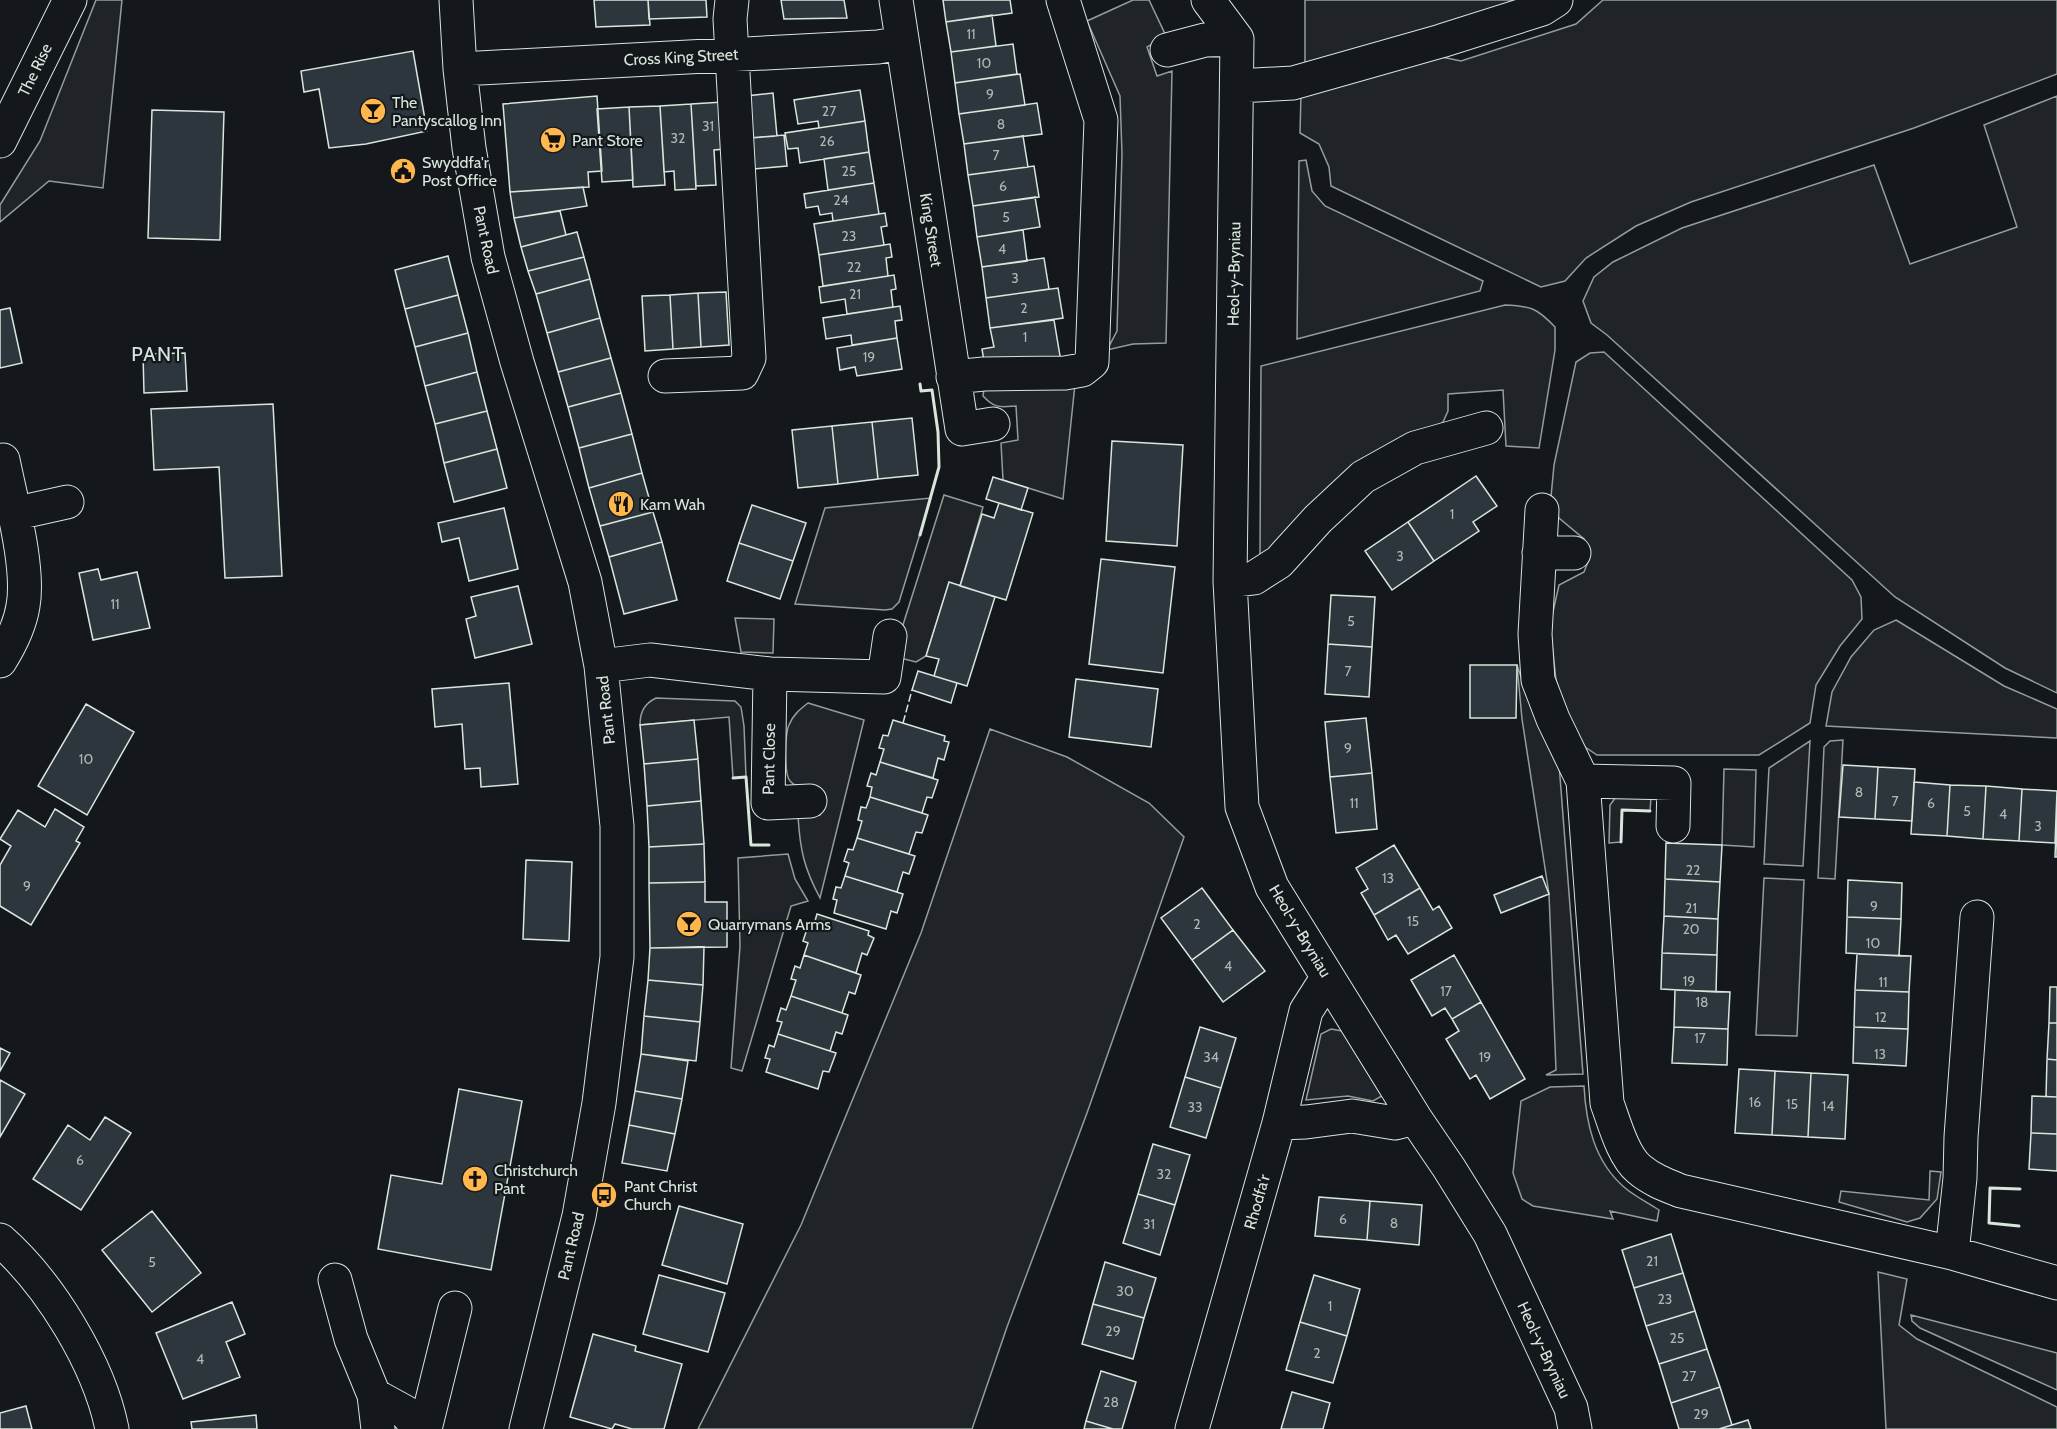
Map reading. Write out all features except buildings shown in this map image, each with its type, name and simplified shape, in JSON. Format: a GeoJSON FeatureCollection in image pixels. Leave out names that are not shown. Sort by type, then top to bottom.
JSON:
{"type":"FeatureCollection","features":[{"type":"Feature","properties":{"kind":"street","name":"The Rise"},"geometry":{"type":"LineString","coordinates":[[0,141],[70,0]]}},
{"type":"Feature","properties":{"kind":"street","name":"Pant Road"},"geometry":{"type":"LineString","coordinates":[[456,0],[460,69],[469,147],[488,257],[517,362],[585,582],[601,666],[617,826],[617,957],[598,1103],[579,1216],[526,1429]]}},
{"type":"Feature","properties":{"kind":"street"},"geometry":{"type":"LineString","coordinates":[[665,376],[742,373],[749,358],[730,19],[732,0]]}},
{"type":"Feature","properties":{"kind":"street","name":"King Street"},"geometry":{"type":"LineString","coordinates":[[896,0],[953,377],[963,429],[993,424]]}},
{"type":"Feature","properties":{"kind":"street"},"geometry":{"type":"LineString","coordinates":[[953,377],[984,374],[1065,373],[1082,370],[1092,362],[1101,120],[1063,0]]}},
{"type":"Feature","properties":{"kind":"street"},"geometry":{"type":"LineString","coordinates":[[1208,0],[1237,39]]}},
{"type":"Feature","properties":{"kind":"street"},"geometry":{"type":"LineString","coordinates":[[1237,86],[1293,83],[1531,13],[1556,0]]}},
{"type":"Feature","properties":{"kind":"street"},"geometry":{"type":"LineString","coordinates":[[1167,50],[1205,40],[1237,39]]}},
{"type":"Feature","properties":{"kind":"street","name":"Heol-y-Bryniau"},"geometry":{"type":"LineString","coordinates":[[1237,39],[1230,581],[1242,807],[1272,887],[1327,978],[1490,1234],[1571,1408],[1575,1429]]}},
{"type":"Feature","properties":{"kind":"street","name":"Cross King Street"},"geometry":{"type":"LineString","coordinates":[[460,69],[878,47],[901,43]]}},
{"type":"Feature","properties":{"kind":"street"},"geometry":{"type":"LineString","coordinates":[[1230,581],[1254,578],[1280,562],[1318,519],[1363,477],[1415,448],[1486,428]]}},
{"type":"Feature","properties":{"kind":"street"},"geometry":{"type":"LineString","coordinates":[[0,661],[11,642],[23,606],[24,569],[3,460]]}},
{"type":"Feature","properties":{"kind":"street"},"geometry":{"type":"LineString","coordinates":[[13,514],[67,502]]}},
{"type":"Feature","properties":{"kind":"street"},"geometry":{"type":"LineString","coordinates":[[1542,510],[1535,634],[1538,680],[1553,719],[1582,781],[1606,1102],[1620,1140],[1637,1168],[1654,1180],[1681,1191],[1952,1253],[2057,1283]]}},
{"type":"Feature","properties":{"kind":"street"},"geometry":{"type":"LineString","coordinates":[[1539,553],[1574,553]]}},
{"type":"Feature","properties":{"kind":"street"},"geometry":{"type":"LineString","coordinates":[[601,666],[650,660],[770,674],[884,677],[890,636]]}},
{"type":"Feature","properties":{"kind":"street","name":"Pant Close"},"geometry":{"type":"LineString","coordinates":[[770,674],[768,803],[810,801]]}},
{"type":"Feature","properties":{"kind":"street"},"geometry":{"type":"LineString","coordinates":[[1582,781],[1674,783],[1673,826]]}},
{"type":"Feature","properties":{"kind":"street"},"geometry":{"type":"LineString","coordinates":[[1952,1253],[1960,1178],[1977,917]]}},
{"type":"Feature","properties":{"kind":"street","name":"Rhodfa'r"},"geometry":{"type":"LineString","coordinates":[[1192,1429],[1279,1123],[1306,1011],[1327,978]]}},
{"type":"Feature","properties":{"kind":"street"},"geometry":{"type":"LineString","coordinates":[[1279,1123],[1352,1116],[1395,1123],[1415,1118]]}},
{"type":"Feature","properties":{"kind":"street"},"geometry":{"type":"LineString","coordinates":[[0,1240],[51,1296],[82,1347],[108,1411],[112,1429]]}},
{"type":"Feature","properties":{"kind":"street"},"geometry":{"type":"LineString","coordinates":[[335,1280],[351,1339],[374,1395],[378,1429]]}},
{"type":"Feature","properties":{"kind":"street"},"geometry":{"type":"LineString","coordinates":[[374,1395],[405,1412],[422,1429],[455,1308]]}},
{"type":"Feature","properties":{"kind":"shaded area"},"geometry":{"type":"Polygon","coordinates":[[[96,0],[122,0],[103,188],[49,181],[0,222],[0,205],[40,141],[96,0]]]}},
{"type":"Feature","properties":{"kind":"shaded area"},"geometry":{"type":"Polygon","coordinates":[[[1133,0],[1149,0],[1166,36],[1147,47],[1157,76],[1172,71],[1166,343],[1133,344],[1107,350],[1117,331],[1122,154],[1120,96],[1087,21],[1133,0]]]}},
{"type":"Feature","properties":{"kind":"shaded area"},"geometry":{"type":"Polygon","coordinates":[[[1305,0],[1513,0],[1485,15],[1305,70],[1305,0]]]}},
{"type":"Feature","properties":{"kind":"shaded area"},"geometry":{"type":"Polygon","coordinates":[[[1603,0],[2057,0],[2057,74],[1914,128],[1691,202],[1636,226],[1586,258],[1565,281],[1541,287],[1331,186],[1329,167],[1319,144],[1300,133],[1301,94],[1427,54],[1461,61],[1576,24],[1603,0]]]}},
{"type":"Feature","properties":{"kind":"shaded area"},"geometry":{"type":"Polygon","coordinates":[[[2057,96],[2057,693],[2005,668],[1895,597],[1591,323],[1583,301],[1594,277],[1613,262],[1682,228],[1874,165],[1910,264],[2017,227],[1984,125],[2057,96]]]}},
{"type":"Feature","properties":{"kind":"shaded area"},"geometry":{"type":"Polygon","coordinates":[[[1306,160],[1312,191],[1325,206],[1483,281],[1480,291],[1297,339],[1299,161],[1306,160]]]}},
{"type":"Feature","properties":{"kind":"shaded area"},"geometry":{"type":"Polygon","coordinates":[[[1505,305],[1533,309],[1555,327],[1555,350],[1539,448],[1506,446],[1503,390],[1448,394],[1448,411],[1443,422],[1278,547],[1260,555],[1261,366],[1505,305]]]}},
{"type":"Feature","properties":{"kind":"shaded area"},"geometry":{"type":"Polygon","coordinates":[[[1604,352],[1852,580],[1861,597],[1862,619],[1840,646],[1816,685],[1810,723],[1759,755],[1597,755],[1585,747],[1569,721],[1556,680],[1550,625],[1559,585],[1584,572],[1589,559],[1584,539],[1559,518],[1551,497],[1554,465],[1576,362],[1590,353],[1604,352]]]}},
{"type":"Feature","properties":{"kind":"shaded area"},"geometry":{"type":"Polygon","coordinates":[[[1075,384],[1063,499],[1003,480],[1001,443],[1018,440],[1016,406],[994,405],[983,396],[984,389],[1075,384]]]}},
{"type":"Feature","properties":{"kind":"shaded area"},"geometry":{"type":"Polygon","coordinates":[[[944,495],[983,507],[960,586],[949,583],[926,656],[916,662],[900,658],[902,628],[944,495]]]}},
{"type":"Feature","properties":{"kind":"shaded area"},"geometry":{"type":"Polygon","coordinates":[[[931,498],[899,602],[892,609],[795,604],[825,508],[931,498]]]}},
{"type":"Feature","properties":{"kind":"shaded area"},"geometry":{"type":"Polygon","coordinates":[[[735,618],[774,619],[773,653],[741,652],[735,618]]]}},
{"type":"Feature","properties":{"kind":"shaded area"},"geometry":{"type":"Polygon","coordinates":[[[1896,620],[2004,686],[2057,709],[2057,738],[1826,726],[1832,692],[1851,657],[1874,630],[1896,620]]]}},
{"type":"Feature","properties":{"kind":"shaded area"},"geometry":{"type":"Polygon","coordinates":[[[1517,665],[1534,715],[1559,764],[1583,1074],[1546,1075],[1556,1070],[1549,894],[1522,719],[1517,665]]]}},
{"type":"Feature","properties":{"kind":"shaded area"},"geometry":{"type":"Polygon","coordinates":[[[656,698],[735,701],[741,707],[744,726],[746,777],[733,778],[729,717],[640,725],[644,709],[656,698]]]}},
{"type":"Feature","properties":{"kind":"shaded area"},"geometry":{"type":"Polygon","coordinates":[[[808,703],[864,720],[820,898],[804,858],[798,816],[820,815],[822,790],[793,784],[788,777],[786,763],[789,725],[792,718],[808,703]]]}},
{"type":"Feature","properties":{"kind":"shaded area"},"geometry":{"type":"Polygon","coordinates":[[[990,729],[1067,757],[1149,803],[1184,837],[972,1429],[698,1429],[801,1225],[921,933],[990,729]]]}},
{"type":"Feature","properties":{"kind":"shaded area"},"geometry":{"type":"Polygon","coordinates":[[[1843,740],[1835,879],[1818,878],[1824,747],[1830,741],[1843,740]]]}},
{"type":"Feature","properties":{"kind":"shaded area"},"geometry":{"type":"Polygon","coordinates":[[[1810,741],[1803,866],[1764,864],[1769,768],[1810,741]]]}},
{"type":"Feature","properties":{"kind":"shaded area"},"geometry":{"type":"Polygon","coordinates":[[[1724,769],[1756,770],[1754,847],[1722,845],[1724,769]]]}},
{"type":"Feature","properties":{"kind":"shaded area"},"geometry":{"type":"Polygon","coordinates":[[[1616,797],[1651,797],[1650,811],[1622,810],[1621,842],[1609,843],[1610,805],[1616,797]]]}},
{"type":"Feature","properties":{"kind":"shaded area"},"geometry":{"type":"Polygon","coordinates":[[[788,854],[795,879],[808,901],[791,906],[742,1071],[731,1068],[740,946],[738,858],[788,854]]]}},
{"type":"Feature","properties":{"kind":"shaded area"},"geometry":{"type":"Polygon","coordinates":[[[1764,878],[1804,880],[1797,1036],[1756,1035],[1764,878]]]}},
{"type":"Feature","properties":{"kind":"shaded area"},"geometry":{"type":"Polygon","coordinates":[[[1331,1029],[1342,1031],[1382,1096],[1373,1101],[1348,1096],[1306,1100],[1321,1034],[1331,1029]]]}},
{"type":"Feature","properties":{"kind":"shaded area"},"geometry":{"type":"Polygon","coordinates":[[[1584,1086],[1590,1127],[1605,1165],[1624,1187],[1659,1210],[1657,1221],[1610,1211],[1613,1219],[1533,1206],[1522,1199],[1513,1173],[1521,1101],[1550,1087],[1584,1086]]]}},
{"type":"Feature","properties":{"kind":"shaded area"},"geometry":{"type":"Polygon","coordinates":[[[1930,1171],[1941,1172],[1937,1199],[1920,1218],[1907,1222],[1839,1202],[1841,1191],[1929,1200],[1930,1171]]]}},
{"type":"Feature","properties":{"kind":"shaded area"},"geometry":{"type":"Polygon","coordinates":[[[1878,1272],[1907,1279],[1899,1325],[1917,1339],[2057,1407],[2057,1429],[1886,1429],[1878,1272]]]}},
{"type":"Feature","properties":{"kind":"shaded area"},"geometry":{"type":"Polygon","coordinates":[[[1911,1315],[2057,1353],[2057,1390],[1920,1328],[1912,1321],[1911,1315]]]}},
{"type":"Feature","properties":{"kind":"fence"},"geometry":{"type":"LineString","coordinates":[[903,723],[912,690]]}},
{"type":"Feature","properties":{"kind":"wall"},"geometry":{"type":"LineString","coordinates":[[920,384],[921,391],[932,390],[938,432],[939,467],[920,535]]}},
{"type":"Feature","properties":{"kind":"wall"},"geometry":{"type":"LineString","coordinates":[[733,778],[746,777],[751,845],[769,845]]}},
{"type":"Feature","properties":{"kind":"wall"},"geometry":{"type":"LineString","coordinates":[[1621,842],[1622,810],[1650,811]]}},
{"type":"Feature","properties":{"kind":"wall"},"geometry":{"type":"LineString","coordinates":[[2019,1226],[1989,1223],[1990,1188],[2020,1189]]}},
{"type":"Feature","properties":{"kind":"place","name":"The Pantyscallog Inn"},"geometry":{"type":"Point","coordinates":[373,111]}},
{"type":"Feature","properties":{"kind":"place","name":"Pant Store"},"geometry":{"type":"Point","coordinates":[553,140]}},
{"type":"Feature","properties":{"kind":"place","name":"Swyddfa'r Post Office"},"geometry":{"type":"Point","coordinates":[403,171]}},
{"type":"Feature","properties":{"kind":"place","name":"Kam Wah"},"geometry":{"type":"Point","coordinates":[621,504]}},
{"type":"Feature","properties":{"kind":"place","name":"Quarrymans Arms"},"geometry":{"type":"Point","coordinates":[689,924]}},
{"type":"Feature","properties":{"kind":"place","name":"Christchurch Pant"},"geometry":{"type":"Point","coordinates":[475,1179]}},
{"type":"Feature","properties":{"kind":"place","name":"Pant Christ Church"},"geometry":{"type":"Point","coordinates":[604,1195]}},
{"type":"Feature","properties":{"kind":"district","name":"PANT"},"geometry":{"type":"Point","coordinates":[158,354]}}]}
